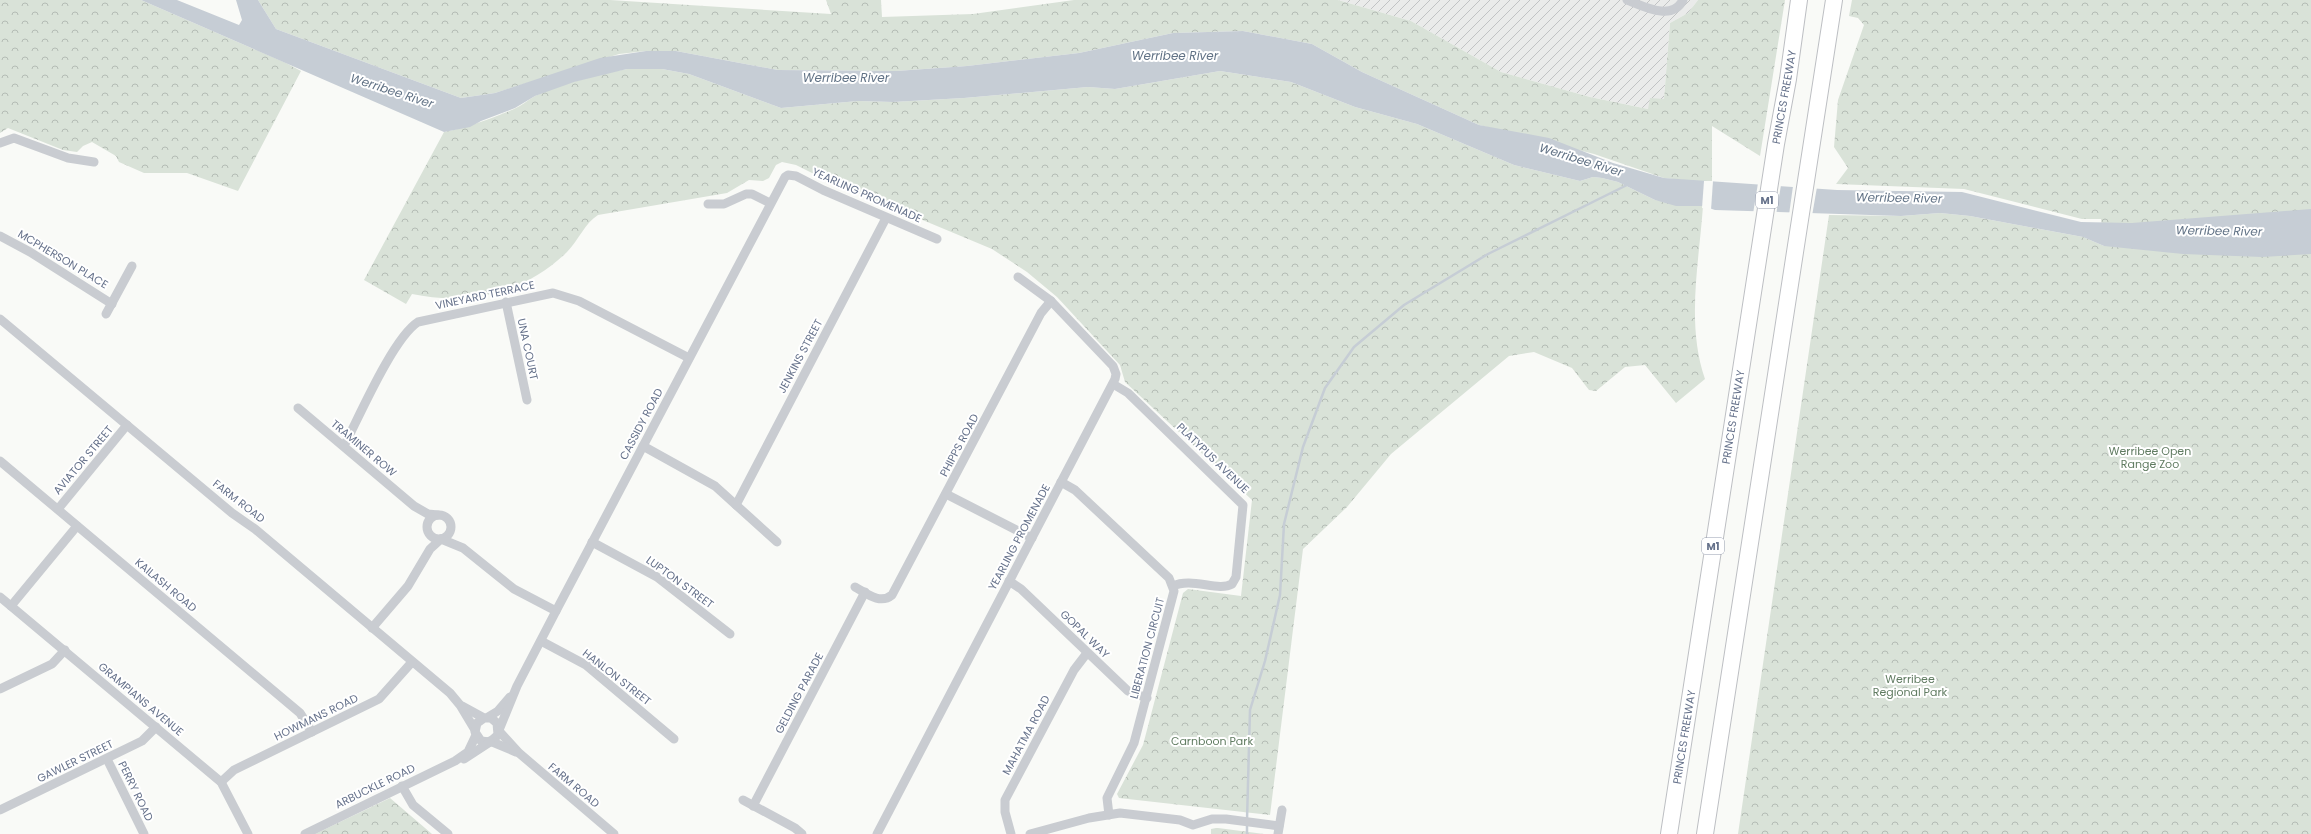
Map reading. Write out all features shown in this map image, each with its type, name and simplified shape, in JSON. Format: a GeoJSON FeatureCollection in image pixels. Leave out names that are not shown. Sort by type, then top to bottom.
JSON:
{"type":"FeatureCollection","features":[{"type":"Feature","properties":{"kind":"highway","name":"PRINCES FREEWAY"},"geometry":{"type":"LineString","coordinates":[[1669,834],[1758,257],[1788,79],[1799,0]]}},
{"type":"Feature","properties":{"kind":"highway"},"geometry":{"type":"LineString","coordinates":[[1705,834],[1834,0]]}},
{"type":"Feature","properties":{"kind":"street"},"geometry":{"type":"LineString","coordinates":[[1627,0],[1664,12],[1672,10],[1683,0]]}},
{"type":"Feature","properties":{"kind":"street"},"geometry":{"type":"LineString","coordinates":[[0,143],[14,138],[68,158],[94,162]]}},
{"type":"Feature","properties":{"kind":"street","name":"CASSIDY ROAD"},"geometry":{"type":"LineString","coordinates":[[499,731],[518,686],[556,611],[782,180],[788,175]]}},
{"type":"Feature","properties":{"kind":"street","name":"YEARLING PROMENADE"},"geometry":{"type":"LineString","coordinates":[[788,175],[796,176],[886,218],[937,239]]}},
{"type":"Feature","properties":{"kind":"street"},"geometry":{"type":"LineString","coordinates":[[708,204],[724,204],[746,194],[752,194],[770,203]]}},
{"type":"Feature","properties":{"kind":"street","name":"JENKINS STREET"},"geometry":{"type":"LineString","coordinates":[[736,505],[886,218]]}},
{"type":"Feature","properties":{"kind":"street","name":"MCPHERSON PLACE"},"geometry":{"type":"LineString","coordinates":[[0,236],[30,252],[112,304]]}},
{"type":"Feature","properties":{"kind":"street","name":"MCPHERSON PLACE"},"geometry":{"type":"LineString","coordinates":[[106,314],[132,266]]}},
{"type":"Feature","properties":{"kind":"street"},"geometry":{"type":"LineString","coordinates":[[1018,277],[1051,301],[1113,366],[1116,374],[1113,384]]}},
{"type":"Feature","properties":{"kind":"street","name":"VINEYARD TERRACE"},"geometry":{"type":"LineString","coordinates":[[344,446],[397,344],[410,327],[418,322],[553,293],[565,295],[689,358]]}},
{"type":"Feature","properties":{"kind":"street","name":"PHIPPS ROAD"},"geometry":{"type":"LineString","coordinates":[[865,592],[881,600],[887,599],[895,590],[1041,313],[1051,301]]}},
{"type":"Feature","properties":{"kind":"street","name":"UNA COURT"},"geometry":{"type":"LineString","coordinates":[[506,302],[527,400]]}},
{"type":"Feature","properties":{"kind":"street","name":"FARM ROAD"},"geometry":{"type":"LineString","coordinates":[[0,319],[232,513],[256,529],[450,693],[460,705],[475,732]]}},
{"type":"Feature","properties":{"kind":"street","name":"YEARLING PROMENADE"},"geometry":{"type":"LineString","coordinates":[[877,834],[1113,384]]}},
{"type":"Feature","properties":{"kind":"street","name":"PLATYPUS AVENUE"},"geometry":{"type":"LineString","coordinates":[[1113,384],[1128,393],[1243,505],[1236,577],[1232,584],[1224,586],[1188,582],[1173,586]]}},
{"type":"Feature","properties":{"kind":"street","name":"TRAMINER ROW"},"geometry":{"type":"LineString","coordinates":[[298,408],[414,506],[428,514],[438,515]]}},
{"type":"Feature","properties":{"kind":"street","name":"AVIATOR STREET"},"geometry":{"type":"LineString","coordinates":[[58,509],[127,425]]}},
{"type":"Feature","properties":{"kind":"street"},"geometry":{"type":"LineString","coordinates":[[643,446],[715,486],[777,542]]}},
{"type":"Feature","properties":{"kind":"street","name":"KAILASH ROAD"},"geometry":{"type":"LineString","coordinates":[[0,461],[300,713],[312,732]]}},
{"type":"Feature","properties":{"kind":"street","name":"LIBERATION CIRCUIT"},"geometry":{"type":"LineString","coordinates":[[1061,482],[1075,490],[1169,578],[1173,586],[1173,598],[1134,743],[1107,798],[1109,814]]}},
{"type":"Feature","properties":{"kind":"street"},"geometry":{"type":"LineString","coordinates":[[946,494],[1032,538]]}},
{"type":"Feature","properties":{"kind":"street","name":"TRAMINER ROW"},"geometry":{"type":"LineString","coordinates":[[414,506],[427,529]]}},
{"type":"Feature","properties":{"kind":"street"},"geometry":{"type":"LineString","coordinates":[[423,558],[430,519],[438,515],[446,517],[463,548]]}},
{"type":"Feature","properties":{"kind":"street"},"geometry":{"type":"LineString","coordinates":[[11,606],[77,526]]}},
{"type":"Feature","properties":{"kind":"street"},"geometry":{"type":"LineString","coordinates":[[372,628],[408,586],[423,558],[441,539],[448,535],[451,526]]}},
{"type":"Feature","properties":{"kind":"street"},"geometry":{"type":"LineString","coordinates":[[427,529],[431,536],[463,548],[514,589],[556,611]]}},
{"type":"Feature","properties":{"kind":"street","name":"LUPTON STREET"},"geometry":{"type":"LineString","coordinates":[[592,542],[658,577],[730,634]]}},
{"type":"Feature","properties":{"kind":"street","name":"GOPAL WAY"},"geometry":{"type":"LineString","coordinates":[[1010,581],[1021,589],[1128,691],[1147,698]]}},
{"type":"Feature","properties":{"kind":"street"},"geometry":{"type":"LineString","coordinates":[[855,587],[865,592]]}},
{"type":"Feature","properties":{"kind":"street","name":"GELDING PARADE"},"geometry":{"type":"LineString","coordinates":[[754,806],[865,592]]}},
{"type":"Feature","properties":{"kind":"street","name":"GRAMPIANS AVENUE"},"geometry":{"type":"LineString","coordinates":[[0,597],[221,782],[228,792],[248,834]]}},
{"type":"Feature","properties":{"kind":"street","name":"HANLON STREET"},"geometry":{"type":"LineString","coordinates":[[541,641],[586,665],[674,739]]}},
{"type":"Feature","properties":{"kind":"street"},"geometry":{"type":"LineString","coordinates":[[0,690],[52,664],[65,650]]}},
{"type":"Feature","properties":{"kind":"street","name":"MAHATMA ROAD"},"geometry":{"type":"LineString","coordinates":[[1011,834],[1005,812],[1005,800],[1074,670],[1087,653]]}},
{"type":"Feature","properties":{"kind":"street","name":"HOWMANS ROAD"},"geometry":{"type":"LineString","coordinates":[[221,782],[234,770],[379,699],[412,662]]}},
{"type":"Feature","properties":{"kind":"street","name":"CASSIDY ROAD"},"geometry":{"type":"LineString","coordinates":[[486,718],[498,711],[518,686]]}},
{"type":"Feature","properties":{"kind":"street","name":"FARM ROAD"},"geometry":{"type":"LineString","coordinates":[[460,705],[486,718]]}},
{"type":"Feature","properties":{"kind":"street"},"geometry":{"type":"LineString","coordinates":[[486,718],[497,723],[499,731],[496,738],[490,742],[481,741],[475,732],[477,722],[486,718]]}},
{"type":"Feature","properties":{"kind":"street","name":"GAWLER STREET"},"geometry":{"type":"LineString","coordinates":[[0,810],[142,741],[156,727]]}},
{"type":"Feature","properties":{"kind":"street","name":"FARM ROAD"},"geometry":{"type":"LineString","coordinates":[[499,731],[519,753],[614,834]]}},
{"type":"Feature","properties":{"kind":"street","name":"ARBUCKLE ROAD"},"geometry":{"type":"LineString","coordinates":[[305,834],[455,761],[468,752],[475,732]]}},
{"type":"Feature","properties":{"kind":"street","name":"FARM ROAD"},"geometry":{"type":"LineString","coordinates":[[490,742],[519,753]]}},
{"type":"Feature","properties":{"kind":"street","name":"ARBUCKLE ROAD"},"geometry":{"type":"LineString","coordinates":[[455,761],[466,758],[490,742]]}},
{"type":"Feature","properties":{"kind":"street","name":"PERRY ROAD"},"geometry":{"type":"LineString","coordinates":[[107,759],[144,834]]}},
{"type":"Feature","properties":{"kind":"street"},"geometry":{"type":"LineString","coordinates":[[402,786],[413,805],[448,834]]}},
{"type":"Feature","properties":{"kind":"street"},"geometry":{"type":"LineString","coordinates":[[743,800],[795,828],[802,834]]}},
{"type":"Feature","properties":{"kind":"street"},"geometry":{"type":"LineString","coordinates":[[1030,834],[1109,814],[1120,813],[1180,820],[1193,825],[1212,819],[1264,824],[1279,830],[1282,810]]}},
{"type":"Feature","properties":{"kind":"street"},"geometry":{"type":"LineString","coordinates":[[1193,825],[1196,834]]}},
{"type":"Feature","properties":{"kind":"shaded area"},"geometry":{"type":"Polygon","coordinates":[[[1338,0],[1698,0],[1688,13],[1670,23],[1664,99],[1648,109],[1590,97],[1501,72],[1411,21],[1338,0]]]}},
{"type":"Feature","properties":{"kind":"green space"},"geometry":{"type":"Polygon","coordinates":[[[0,0],[141,0],[286,63],[301,71],[238,191],[187,173],[144,173],[119,162],[116,156],[92,142],[83,146],[77,152],[63,150],[8,128],[0,133],[0,0]]]}},
{"type":"Feature","properties":{"kind":"green space"},"geometry":{"type":"Polygon","coordinates":[[[258,0],[610,0],[831,14],[826,0],[881,0],[882,17],[973,14],[1074,0],[1338,0],[1411,21],[1501,72],[1590,97],[1648,109],[1650,98],[1664,99],[1670,23],[1688,13],[1698,0],[1785,0],[1760,156],[1712,126],[1712,183],[1664,178],[1594,154],[1479,125],[1362,72],[1312,44],[1243,31],[1173,33],[1079,53],[967,66],[896,71],[778,70],[676,51],[646,51],[619,54],[495,93],[461,98],[276,29],[258,0]]]}},
{"type":"Feature","properties":{"kind":"green space"},"geometry":{"type":"Polygon","coordinates":[[[1852,0],[2311,0],[2311,834],[1738,834],[1829,215],[1901,216],[1940,213],[1970,216],[2083,237],[2104,246],[2101,219],[2082,219],[1964,189],[1836,184],[1848,168],[1834,147],[1838,100],[1864,25],[1858,18],[1849,16],[1852,0]]]}},
{"type":"Feature","properties":{"kind":"green space","name":"Carnboon Park"},"geometry":{"type":"Polygon","coordinates":[[[627,69],[662,69],[689,74],[781,108],[858,101],[893,102],[964,98],[1088,87],[1115,89],[1220,71],[1291,82],[1355,107],[1417,124],[1514,165],[1580,181],[1593,177],[1602,178],[1618,182],[1655,200],[1703,206],[1695,293],[1695,315],[1699,358],[1705,379],[1676,403],[1645,365],[1625,367],[1596,391],[1589,390],[1572,368],[1534,352],[1509,356],[1391,454],[1347,507],[1303,549],[1270,815],[1119,798],[1117,794],[1143,745],[1183,593],[1188,589],[1241,596],[1252,500],[1125,382],[1120,365],[1057,297],[1027,272],[992,249],[822,178],[796,165],[782,162],[776,165],[769,178],[763,181],[749,180],[727,193],[598,215],[585,227],[575,243],[567,252],[551,266],[533,278],[495,293],[475,297],[454,298],[412,294],[406,304],[364,280],[444,132],[497,116],[517,108],[535,96],[568,83],[627,69]]]}},
{"type":"Feature","properties":{"kind":"green space"},"geometry":{"type":"Polygon","coordinates":[[[390,798],[432,834],[315,834],[390,798]]]}},
{"type":"Feature","properties":{"kind":"green space"},"geometry":{"type":"Polygon","coordinates":[[[1216,828],[1264,834],[1211,834],[1211,829],[1216,828]]]}},
{"type":"Feature","properties":{"kind":"water","name":"Werribee River"},"geometry":{"type":"Polygon","coordinates":[[[141,0],[177,0],[239,25],[242,20],[236,0],[258,0],[276,29],[461,98],[495,93],[600,58],[646,51],[676,51],[778,70],[896,71],[967,66],[1079,53],[1173,33],[1243,31],[1312,44],[1362,72],[1479,125],[1549,138],[1613,163],[1664,178],[1837,190],[1962,192],[2081,222],[2132,223],[2311,209],[2311,254],[2262,257],[2183,254],[2104,246],[2083,237],[1970,216],[1940,213],[1901,216],[1715,210],[1703,206],[1676,206],[1655,200],[1618,182],[1593,177],[1580,181],[1514,165],[1417,124],[1355,107],[1291,82],[1220,71],[1115,89],[1088,87],[964,98],[893,102],[858,101],[781,108],[689,74],[662,69],[627,69],[574,82],[535,96],[515,108],[481,121],[470,127],[444,132],[141,0]]]}},
{"type":"Feature","properties":{"kind":"pier"},"geometry":{"type":"Polygon","coordinates":[[[1704,181],[1713,181],[1711,210],[1702,208],[1704,181]]]}},
{"type":"Feature","properties":{"kind":"pier"},"geometry":{"type":"Polygon","coordinates":[[[1758,183],[1781,185],[1776,215],[1753,214],[1758,183]]]}},
{"type":"Feature","properties":{"kind":"pier"},"geometry":{"type":"Polygon","coordinates":[[[1793,186],[1817,187],[1812,216],[1789,215],[1793,186]]]}},
{"type":"Feature","properties":{"kind":"waterway"},"geometry":{"type":"LineString","coordinates":[[1247,820],[1250,710],[1265,661],[1280,595],[1284,524],[1303,447],[1325,388],[1354,347],[1404,305],[1488,254],[1627,185]]}},
{"type":"Feature","properties":{"kind":"waterway"},"geometry":{"type":"LineString","coordinates":[[1247,825],[1247,834]]}},
{"type":"Feature","properties":{"kind":"park label","name":"Werribee Open Range Zoo"},"geometry":{"type":"Point","coordinates":[2150,457]}},
{"type":"Feature","properties":{"kind":"park label","name":"Werribee Regional Park"},"geometry":{"type":"Point","coordinates":[1910,685]}}]}
